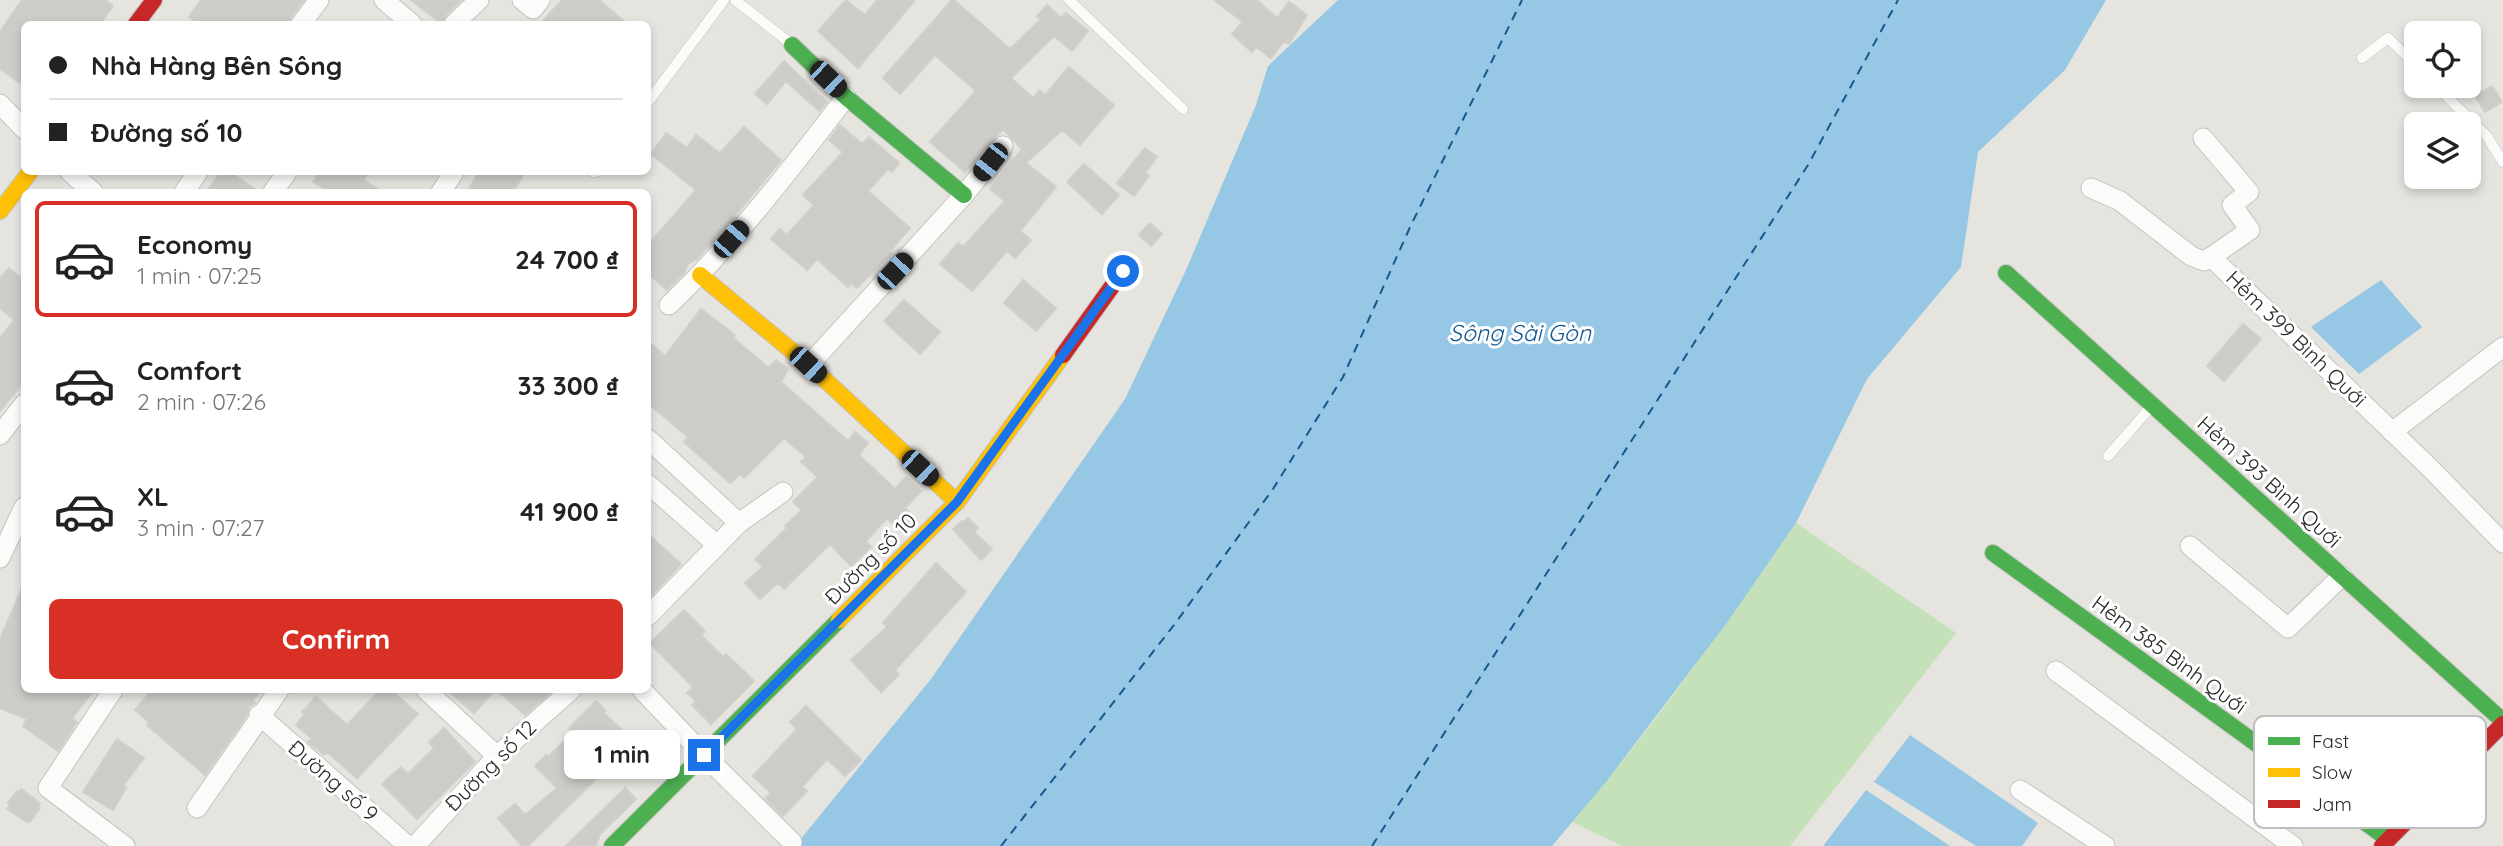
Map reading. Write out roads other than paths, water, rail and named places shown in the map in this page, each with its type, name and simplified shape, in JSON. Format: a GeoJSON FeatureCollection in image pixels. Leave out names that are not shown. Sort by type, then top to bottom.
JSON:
{"type":"FeatureCollection","features":[{"type":"Feature","properties":{"kind":"street"},"geometry":{"type":"LineString","coordinates":[[138,21],[154,0]]}},
{"type":"Feature","properties":{"kind":"street"},"geometry":{"type":"LineString","coordinates":[[302,21],[319,0]]}},
{"type":"Feature","properties":{"kind":"street"},"geometry":{"type":"LineString","coordinates":[[457,21],[478,0]]}},
{"type":"Feature","properties":{"kind":"street"},"geometry":{"type":"LineString","coordinates":[[522,0],[533,9],[540,0]]}},
{"type":"Feature","properties":{"kind":"street"},"geometry":{"type":"LineString","coordinates":[[386,11],[406,21]]}},
{"type":"Feature","properties":{"kind":"street"},"geometry":{"type":"LineString","coordinates":[[792,45],[846,97],[964,195]]}},
{"type":"Feature","properties":{"kind":"street"},"geometry":{"type":"LineString","coordinates":[[668,305],[700,275],[794,166],[846,97]]}},
{"type":"Feature","properties":{"kind":"street"},"geometry":{"type":"LineString","coordinates":[[0,104],[21,126]]}},
{"type":"Feature","properties":{"kind":"street","name":"Hẻm 399 Bình Quới"},"geometry":{"type":"LineString","coordinates":[[2203,138],[2249,192],[2232,205],[2250,230],[2211,257],[2503,542]]}},
{"type":"Feature","properties":{"kind":"street"},"geometry":{"type":"LineString","coordinates":[[808,365],[964,195],[1003,146]]}},
{"type":"Feature","properties":{"kind":"street"},"geometry":{"type":"LineString","coordinates":[[0,211],[28,175]]}},
{"type":"Feature","properties":{"kind":"street"},"geometry":{"type":"LineString","coordinates":[[73,175],[90,189]]}},
{"type":"Feature","properties":{"kind":"street"},"geometry":{"type":"LineString","coordinates":[[2091,188],[2120,201],[2191,256],[2204,261],[2211,257]]}},
{"type":"Feature","properties":{"kind":"street","name":"Đường số 10"},"geometry":{"type":"LineString","coordinates":[[612,846],[957,502],[1123,271]]}},
{"type":"Feature","properties":{"kind":"street","name":"Hẻm 393 Bình Quới"},"geometry":{"type":"LineString","coordinates":[[2006,273],[2503,723]]}},
{"type":"Feature","properties":{"kind":"street"},"geometry":{"type":"LineString","coordinates":[[700,275],[808,365],[957,502]]}},
{"type":"Feature","properties":{"kind":"street"},"geometry":{"type":"LineString","coordinates":[[2392,432],[2503,347]]}},
{"type":"Feature","properties":{"kind":"street"},"geometry":{"type":"LineString","coordinates":[[0,435],[21,408]]}},
{"type":"Feature","properties":{"kind":"street"},"geometry":{"type":"LineString","coordinates":[[651,442],[739,523]]}},
{"type":"Feature","properties":{"kind":"street"},"geometry":{"type":"LineString","coordinates":[[651,487],[717,545]]}},
{"type":"Feature","properties":{"kind":"street"},"geometry":{"type":"LineString","coordinates":[[651,613],[739,523],[783,492]]}},
{"type":"Feature","properties":{"kind":"street"},"geometry":{"type":"LineString","coordinates":[[0,558],[21,513]]}},
{"type":"Feature","properties":{"kind":"street"},"geometry":{"type":"LineString","coordinates":[[2190,546],[2288,628],[2342,576]]}},
{"type":"Feature","properties":{"kind":"street","name":"Hẻm 385 Bình Quới"},"geometry":{"type":"LineString","coordinates":[[1993,553],[2254,746]]}},
{"type":"Feature","properties":{"kind":"street"},"geometry":{"type":"LineString","coordinates":[[2056,671],[2254,817]]}},
{"type":"Feature","properties":{"kind":"street"},"geometry":{"type":"LineString","coordinates":[[111,693],[48,788],[125,846]]}},
{"type":"Feature","properties":{"kind":"street"},"geometry":{"type":"LineString","coordinates":[[197,808],[277,693]]}},
{"type":"Feature","properties":{"kind":"street"},"geometry":{"type":"LineString","coordinates":[[429,693],[496,756]]}},
{"type":"Feature","properties":{"kind":"street","name":"Đường số 12"},"geometry":{"type":"LineString","coordinates":[[415,846],[496,756],[568,693]]}},
{"type":"Feature","properties":{"kind":"street"},"geometry":{"type":"LineString","coordinates":[[645,693],[792,842]]}},
{"type":"Feature","properties":{"kind":"street","name":"Đường số 9"},"geometry":{"type":"LineString","coordinates":[[259,715],[408,846]]}},
{"type":"Feature","properties":{"kind":"street"},"geometry":{"type":"LineString","coordinates":[[2486,740],[2503,723]]}},
{"type":"Feature","properties":{"kind":"street"},"geometry":{"type":"LineString","coordinates":[[2020,790],[2105,846]]}},
{"type":"Feature","properties":{"kind":"street"},"geometry":{"type":"LineString","coordinates":[[2269,828],[2293,846]]}},
{"type":"Feature","properties":{"kind":"street","name":"Hẻm 385 Bình Quới"},"geometry":{"type":"LineString","coordinates":[[2365,828],[2385,843]]}},
{"type":"Feature","properties":{"kind":"street"},"geometry":{"type":"LineString","coordinates":[[2385,843],[2400,828]]}},
{"type":"Feature","properties":{"kind":"lane"},"geometry":{"type":"LineString","coordinates":[[651,98],[724,0]]}},
{"type":"Feature","properties":{"kind":"lane"},"geometry":{"type":"LineString","coordinates":[[735,0],[792,45]]}},
{"type":"Feature","properties":{"kind":"lane"},"geometry":{"type":"LineString","coordinates":[[1069,0],[1183,109]]}},
{"type":"Feature","properties":{"kind":"lane"},"geometry":{"type":"LineString","coordinates":[[2362,58],[2388,38],[2404,53]]}},
{"type":"Feature","properties":{"kind":"lane"},"geometry":{"type":"LineString","coordinates":[[2448,98],[2486,135],[2503,162]]}},
{"type":"Feature","properties":{"kind":"lane"},"geometry":{"type":"LineString","coordinates":[[2108,456],[2152,405]]}},
{"type":"Feature","properties":{"kind":"water","name":"Sông Sài Gòn"},"geometry":{"type":"Polygon","coordinates":[[[1338,0],[2106,0],[2065,70],[1978,152],[1961,267],[1867,379],[1796,523],[1726,624],[1606,782],[1552,846],[795,846],[931,679],[1125,399],[1186,270],[1256,105],[1268,66],[1338,0]]]}},
{"type":"Feature","properties":{"kind":"water"},"geometry":{"type":"Polygon","coordinates":[[[2381,280],[2422,327],[2359,374],[2311,327],[2381,280]]]}},
{"type":"Feature","properties":{"kind":"water"},"geometry":{"type":"Polygon","coordinates":[[[1910,735],[2038,823],[2022,846],[1976,846],[1874,782],[1910,735]]]}},
{"type":"Feature","properties":{"kind":"water"},"geometry":{"type":"Polygon","coordinates":[[[1866,790],[1950,846],[1823,846],[1866,790]]]}}]}
